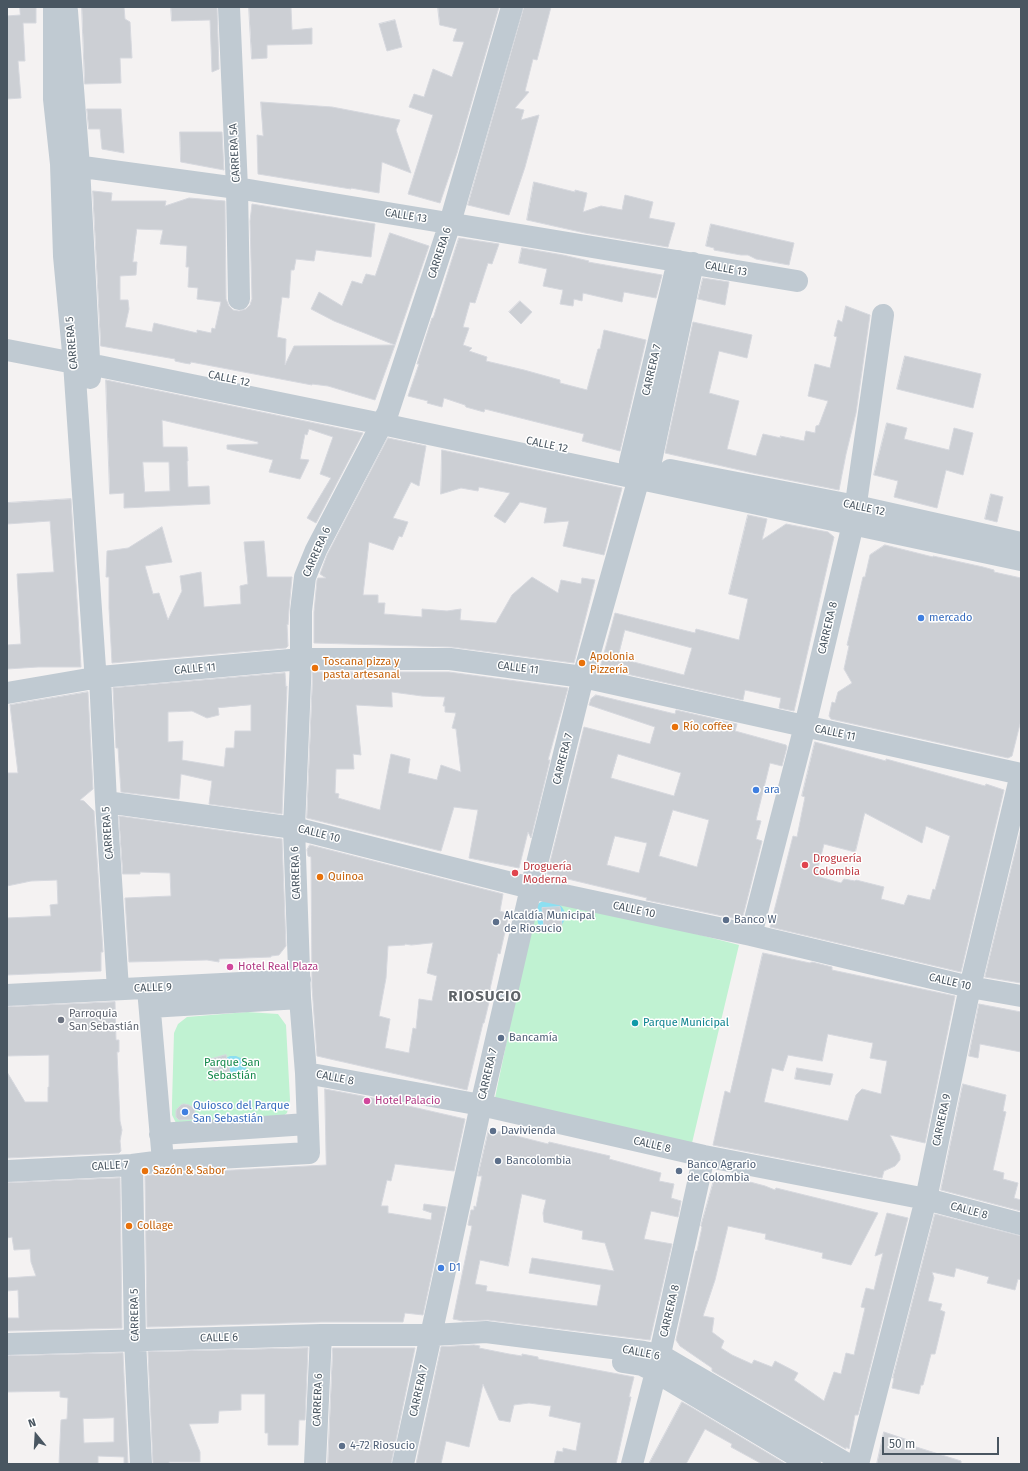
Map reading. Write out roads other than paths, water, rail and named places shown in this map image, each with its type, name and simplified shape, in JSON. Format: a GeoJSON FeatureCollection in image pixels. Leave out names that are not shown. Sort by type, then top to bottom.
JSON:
{"type":"FeatureCollection","features":[{"type":"Feature","properties":{"kind":"street","name":"CARRERA 5"},"geometry":{"type":"LineString","coordinates":[[54,7],[54,98],[70,165]]}},
{"type":"Feature","properties":{"kind":"street","name":"CARRERA 5"},"geometry":{"type":"LineString","coordinates":[[67,7],[70,165],[64,256],[84,361],[94,668],[100,677],[106,802],[118,989]]}},
{"type":"Feature","properties":{"kind":"street","name":"CARRERA 5A"},"geometry":{"type":"LineString","coordinates":[[228,7],[237,188],[239,299]]}},
{"type":"Feature","properties":{"kind":"street","name":"CARRERA 6"},"geometry":{"type":"LineString","coordinates":[[309,1153],[306,1073],[300,989],[294,828],[301,659],[301,610],[305,577],[316,550],[385,418],[450,223],[512,7]]}},
{"type":"Feature","properties":{"kind":"street","name":"CALLE 13"},"geometry":{"type":"LineString","coordinates":[[70,165],[237,188],[797,281]]}},
{"type":"Feature","properties":{"kind":"street","name":"CARRERA 7"},"geometry":{"type":"LineString","coordinates":[[403,1464],[481,1105],[531,888],[583,677],[640,469],[685,262]]}},
{"type":"Feature","properties":{"kind":"street","name":"CARRERA 8"},"geometry":{"type":"LineString","coordinates":[[751,935],[805,726],[854,515],[883,315]]}},
{"type":"Feature","properties":{"kind":"street","name":"CALLE 12"},"geometry":{"type":"LineString","coordinates":[[7,350],[84,361],[385,418],[640,469],[854,515],[1021,543]]}},
{"type":"Feature","properties":{"kind":"street","name":"CALLE 12"},"geometry":{"type":"LineString","coordinates":[[854,515],[1021,560]]}},
{"type":"Feature","properties":{"kind":"street","name":"CALLE 11"},"geometry":{"type":"LineString","coordinates":[[7,693],[100,677],[301,659],[450,660],[583,677],[1021,774]]}},
{"type":"Feature","properties":{"kind":"street","name":"CARRERA 9"},"geometry":{"type":"LineString","coordinates":[[858,1464],[926,1199],[970,987],[1021,774]]}},
{"type":"Feature","properties":{"kind":"street","name":"CALLE 10"},"geometry":{"type":"LineString","coordinates":[[106,802],[294,828],[531,888],[751,935],[970,987],[1021,996]]}},
{"type":"Feature","properties":{"kind":"street","name":"CALLE 9"},"geometry":{"type":"LineString","coordinates":[[7,995],[118,989],[149,998],[300,989]]}},
{"type":"Feature","properties":{"kind":"street"},"geometry":{"type":"LineString","coordinates":[[149,998],[160,1134],[164,1161]]}},
{"type":"Feature","properties":{"kind":"street","name":"CALLE 8"},"geometry":{"type":"LineString","coordinates":[[306,1073],[481,1105],[704,1156],[926,1199],[1021,1224]]}},
{"type":"Feature","properties":{"kind":"street"},"geometry":{"type":"LineString","coordinates":[[160,1134],[307,1124]]}},
{"type":"Feature","properties":{"kind":"street","name":"CALLE 7"},"geometry":{"type":"LineString","coordinates":[[7,1171],[132,1165],[164,1161],[309,1153]]}},
{"type":"Feature","properties":{"kind":"street","name":"CARRERA 8"},"geometry":{"type":"LineString","coordinates":[[632,1464],[658,1364],[704,1156]]}},
{"type":"Feature","properties":{"kind":"street","name":"CARRERA 5"},"geometry":{"type":"LineString","coordinates":[[132,1165],[135,1340],[140,1464]]}},
{"type":"Feature","properties":{"kind":"street","name":"CARRERA 6"},"geometry":{"type":"LineString","coordinates":[[316,1464],[321,1335]]}},
{"type":"Feature","properties":{"kind":"street","name":"CALLE 6"},"geometry":{"type":"LineString","coordinates":[[7,1344],[321,1335],[432,1335],[642,1365],[658,1364],[847,1464]]}},
{"type":"Feature","properties":{"kind":"street","name":"CALLE 6"},"geometry":{"type":"LineString","coordinates":[[658,1364],[810,1464]]}},
{"type":"Feature","properties":{"kind":"water"},"geometry":{"type":"Polygon","coordinates":[[[545,900],[557,903],[562,907],[564,912],[564,922],[555,929],[541,929],[538,923],[535,909],[539,903],[545,900]]]}},
{"type":"Feature","properties":{"kind":"water"},"geometry":{"type":"Polygon","coordinates":[[[230,1056],[236,1056],[243,1059],[246,1064],[246,1072],[241,1080],[229,1080],[224,1078],[224,1059],[230,1056]]]}},
{"type":"Feature","properties":{"kind":"place","name":"mercado"},"geometry":{"type":"Point","coordinates":[921,618]}},
{"type":"Feature","properties":{"kind":"place","name":"Apolonia Pizzería"},"geometry":{"type":"Point","coordinates":[582,663]}},
{"type":"Feature","properties":{"kind":"place","name":"Toscana pizza y pasta artesanal"},"geometry":{"type":"Point","coordinates":[315,668]}},
{"type":"Feature","properties":{"kind":"place","name":"Río coffee"},"geometry":{"type":"Point","coordinates":[675,727]}},
{"type":"Feature","properties":{"kind":"place","name":"ara"},"geometry":{"type":"Point","coordinates":[756,790]}},
{"type":"Feature","properties":{"kind":"place","name":"Droguería Colombia"},"geometry":{"type":"Point","coordinates":[805,865]}},
{"type":"Feature","properties":{"kind":"place","name":"Droguería Moderna"},"geometry":{"type":"Point","coordinates":[515,873]}},
{"type":"Feature","properties":{"kind":"place","name":"Quinoa"},"geometry":{"type":"Point","coordinates":[320,877]}},
{"type":"Feature","properties":{"kind":"place","name":"Banco W"},"geometry":{"type":"Point","coordinates":[726,920]}},
{"type":"Feature","properties":{"kind":"place","name":"Alcaldía Municipal de Riosucio"},"geometry":{"type":"Point","coordinates":[496,922]}},
{"type":"Feature","properties":{"kind":"place","name":"Hotel Real Plaza"},"geometry":{"type":"Point","coordinates":[230,967]}},
{"type":"Feature","properties":{"kind":"place","name":"Parroquia San Sebastián"},"geometry":{"type":"Point","coordinates":[61,1020]}},
{"type":"Feature","properties":{"kind":"place","name":"Parque Municipal"},"geometry":{"type":"Point","coordinates":[635,1023]}},
{"type":"Feature","properties":{"kind":"place","name":"Bancamía"},"geometry":{"type":"Point","coordinates":[501,1038]}},
{"type":"Feature","properties":{"kind":"place","name":"Hotel Palacio"},"geometry":{"type":"Point","coordinates":[367,1101]}},
{"type":"Feature","properties":{"kind":"place","name":"Quiosco del Parque San Sebastián"},"geometry":{"type":"Point","coordinates":[185,1112]}},
{"type":"Feature","properties":{"kind":"place","name":"Davivienda"},"geometry":{"type":"Point","coordinates":[493,1131]}},
{"type":"Feature","properties":{"kind":"place","name":"Bancolombia"},"geometry":{"type":"Point","coordinates":[498,1161]}},
{"type":"Feature","properties":{"kind":"place","name":"Sazón & Sabor"},"geometry":{"type":"Point","coordinates":[145,1171]}},
{"type":"Feature","properties":{"kind":"place","name":"Banco Agrario de Colombia"},"geometry":{"type":"Point","coordinates":[679,1171]}},
{"type":"Feature","properties":{"kind":"place","name":"Collage"},"geometry":{"type":"Point","coordinates":[129,1226]}},
{"type":"Feature","properties":{"kind":"place","name":"D1"},"geometry":{"type":"Point","coordinates":[441,1268]}},
{"type":"Feature","properties":{"kind":"place","name":"4-72 Riosucio"},"geometry":{"type":"Point","coordinates":[342,1446]}},
{"type":"Feature","properties":{"kind":"district","name":"RIOSUCIO"},"geometry":{"type":"Point","coordinates":[485,997]}},
{"type":"Feature","properties":{"kind":"park label","name":"Parque San Sebastián"},"geometry":{"type":"Point","coordinates":[232,1069]}}]}
